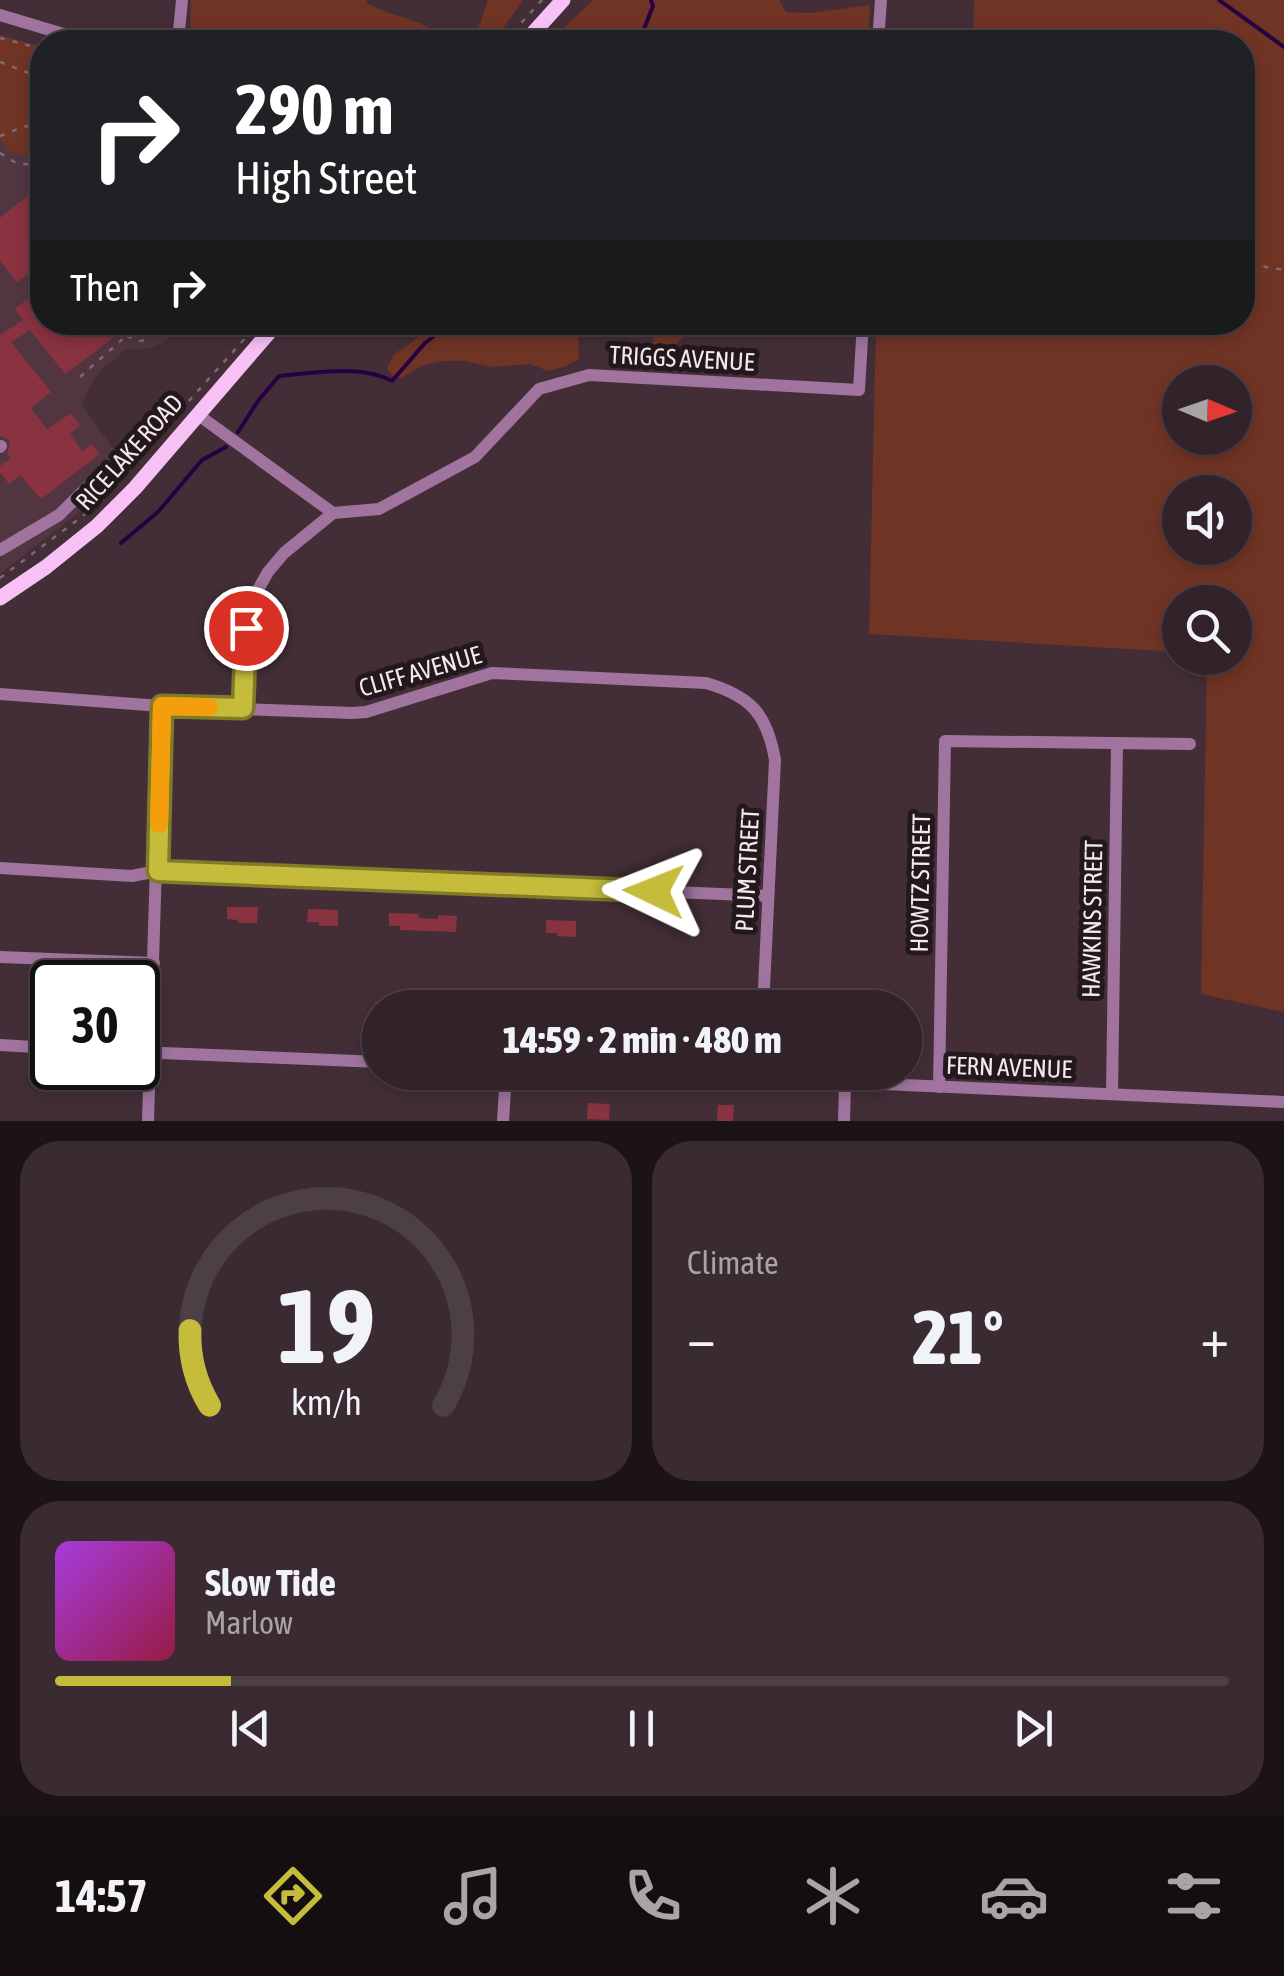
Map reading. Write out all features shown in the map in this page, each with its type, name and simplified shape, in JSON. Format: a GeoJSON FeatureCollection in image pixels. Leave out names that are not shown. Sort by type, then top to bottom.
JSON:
{"type":"FeatureCollection","features":[{"type":"Feature","properties":{"kind":"main road"},"geometry":{"type":"LineString","coordinates":[[536,30],[563,0]]}},
{"type":"Feature","properties":{"kind":"main road","name":"RICE LAKE ROAD"},"geometry":{"type":"LineString","coordinates":[[0,598],[97,526],[135,488],[267,335]]}},
{"type":"Feature","properties":{"kind":"street"},"geometry":{"type":"LineString","coordinates":[[179,30],[182,0]]}},
{"type":"Feature","properties":{"kind":"street"},"geometry":{"type":"LineString","coordinates":[[879,30],[880,0]]}},
{"type":"Feature","properties":{"kind":"street"},"geometry":{"type":"LineString","coordinates":[[0,15],[50,30]]}},
{"type":"Feature","properties":{"kind":"street","name":"TRIGGS AVENUE"},"geometry":{"type":"LineString","coordinates":[[332,514],[379,509],[476,457],[539,390],[588,375],[859,390],[862,335]]}},
{"type":"Feature","properties":{"kind":"street"},"geometry":{"type":"LineString","coordinates":[[197,414],[332,514],[284,553],[251,602],[246,628],[243,708]]}},
{"type":"Feature","properties":{"kind":"street"},"geometry":{"type":"LineString","coordinates":[[0,550],[58,515],[110,465]]}},
{"type":"Feature","properties":{"kind":"street","name":"CLIFF AVENUE"},"geometry":{"type":"LineString","coordinates":[[0,694],[162,706],[366,712],[492,673],[706,682],[742,697],[756,709],[770,735]]}},
{"type":"Feature","properties":{"kind":"street"},"geometry":{"type":"LineString","coordinates":[[154,960],[162,706]]}},
{"type":"Feature","properties":{"kind":"street","name":"PLUM STREET"},"geometry":{"type":"LineString","coordinates":[[764,990],[775,760],[770,735]]}},
{"type":"Feature","properties":{"kind":"street","name":"HOWTZ STREET"},"geometry":{"type":"LineString","coordinates":[[939,1087],[944,740],[1117,744]]}},
{"type":"Feature","properties":{"kind":"street"},"geometry":{"type":"LineString","coordinates":[[1117,744],[1190,744]]}},
{"type":"Feature","properties":{"kind":"street","name":"HAWKINS STREET"},"geometry":{"type":"LineString","coordinates":[[1112,1094],[1117,744]]}},
{"type":"Feature","properties":{"kind":"street"},"geometry":{"type":"LineString","coordinates":[[0,868],[132,876],[158,871],[768,896]]}},
{"type":"Feature","properties":{"kind":"street"},"geometry":{"type":"LineString","coordinates":[[0,956],[88,960]]}},
{"type":"Feature","properties":{"kind":"street"},"geometry":{"type":"LineString","coordinates":[[0,1046],[30,1047]]}},
{"type":"Feature","properties":{"kind":"street"},"geometry":{"type":"LineString","coordinates":[[160,1054],[362,1061]]}},
{"type":"Feature","properties":{"kind":"street","name":"FERN AVENUE"},"geometry":{"type":"LineString","coordinates":[[922,1086],[1284,1102]]}},
{"type":"Feature","properties":{"kind":"street"},"geometry":{"type":"LineString","coordinates":[[146,1090],[148,1121]]}},
{"type":"Feature","properties":{"kind":"street"},"geometry":{"type":"LineString","coordinates":[[503,1121],[505,1090]]}},
{"type":"Feature","properties":{"kind":"street"},"geometry":{"type":"LineString","coordinates":[[844,1090],[844,1121]]}},
{"type":"Feature","properties":{"kind":"path"},"geometry":{"type":"LineString","coordinates":[[515,30],[542,0]]}},
{"type":"Feature","properties":{"kind":"path"},"geometry":{"type":"LineString","coordinates":[[0,38],[30,46]]}},
{"type":"Feature","properties":{"kind":"path"},"geometry":{"type":"LineString","coordinates":[[0,62],[30,73]]}},
{"type":"Feature","properties":{"kind":"path"},"geometry":{"type":"LineString","coordinates":[[0,136],[30,125]]}},
{"type":"Feature","properties":{"kind":"path"},"geometry":{"type":"LineString","coordinates":[[0,153],[16,163],[30,165]]}},
{"type":"Feature","properties":{"kind":"path"},"geometry":{"type":"LineString","coordinates":[[1255,270],[1261,266],[1284,270]]}},
{"type":"Feature","properties":{"kind":"path"},"geometry":{"type":"LineString","coordinates":[[80,378],[126,336],[140,341],[147,340],[149,335]]}},
{"type":"Feature","properties":{"kind":"path"},"geometry":{"type":"LineString","coordinates":[[0,578],[92,509],[247,335]]}},
{"type":"Feature","properties":{"kind":"shaded area"},"geometry":{"type":"Polygon","coordinates":[[[191,0],[367,0],[376,8],[432,30],[190,30],[191,0]]]}},
{"type":"Feature","properties":{"kind":"shaded area"},"geometry":{"type":"Polygon","coordinates":[[[488,0],[522,0],[502,30],[476,30],[488,0]]]}},
{"type":"Feature","properties":{"kind":"shaded area"},"geometry":{"type":"Polygon","coordinates":[[[593,0],[779,0],[786,12],[810,13],[870,5],[869,30],[562,30],[593,0]]]}},
{"type":"Feature","properties":{"kind":"shaded area"},"geometry":{"type":"Polygon","coordinates":[[[974,0],[1284,0],[1284,1012],[1201,994],[1207,675],[1252,675],[1252,585],[1162,585],[1162,651],[869,634],[876,335],[1255,335],[1255,30],[973,30],[974,0]]]}},
{"type":"Feature","properties":{"kind":"shaded area"},"geometry":{"type":"Polygon","coordinates":[[[0,35],[30,44],[30,335],[169,335],[164,343],[125,350],[102,369],[82,406],[126,466],[96,499],[0,574],[0,35]]]}},
{"type":"Feature","properties":{"kind":"shaded area"},"geometry":{"type":"Polygon","coordinates":[[[0,35],[30,44],[30,155],[11,152],[0,140],[0,35]]]}},
{"type":"Feature","properties":{"kind":"shaded area"},"geometry":{"type":"Polygon","coordinates":[[[422,335],[578,335],[579,359],[548,371],[530,364],[492,367],[444,361],[423,365],[401,378],[387,369],[393,355],[422,335]]]}},
{"type":"Feature","properties":{"kind":"shaded area"},"geometry":{"type":"Polygon","coordinates":[[[654,335],[686,335],[665,351],[651,352],[654,335]]]}},
{"type":"Feature","properties":{"kind":"building"},"geometry":{"type":"Polygon","coordinates":[[[30,194],[30,273],[17,282],[0,261],[0,218],[30,194]]]}},
{"type":"Feature","properties":{"kind":"building"},"geometry":{"type":"Polygon","coordinates":[[[30,297],[30,330],[11,342],[51,392],[31,408],[47,429],[71,413],[80,426],[70,434],[82,451],[92,444],[100,454],[41,499],[20,475],[9,484],[0,472],[0,466],[11,458],[7,454],[10,442],[0,436],[0,335],[23,320],[15,309],[30,297]]]}},
{"type":"Feature","properties":{"kind":"building"},"geometry":{"type":"Polygon","coordinates":[[[34,335],[117,335],[65,374],[34,335]]]}},
{"type":"Feature","properties":{"kind":"building"},"geometry":{"type":"Polygon","coordinates":[[[227,907],[258,907],[257,923],[227,919],[227,907]]]}},
{"type":"Feature","properties":{"kind":"building"},"geometry":{"type":"Polygon","coordinates":[[[308,909],[338,910],[338,926],[307,922],[308,909]]]}},
{"type":"Feature","properties":{"kind":"building"},"geometry":{"type":"Polygon","coordinates":[[[389,913],[438,919],[438,915],[457,916],[456,932],[400,930],[400,926],[389,926],[389,913]]]}},
{"type":"Feature","properties":{"kind":"building"},"geometry":{"type":"Polygon","coordinates":[[[546,920],[576,921],[576,937],[546,933],[546,920]]]}},
{"type":"Feature","properties":{"kind":"building"},"geometry":{"type":"Polygon","coordinates":[[[588,1103],[610,1104],[609,1120],[587,1119],[588,1103]]]}},
{"type":"Feature","properties":{"kind":"building"},"geometry":{"type":"Polygon","coordinates":[[[718,1105],[734,1105],[733,1121],[717,1121],[718,1105]]]}},
{"type":"Feature","properties":{"kind":"waterway"},"geometry":{"type":"LineString","coordinates":[[644,30],[653,6],[651,0]]}},
{"type":"Feature","properties":{"kind":"waterway"},"geometry":{"type":"LineString","coordinates":[[1219,0],[1284,47]]}},
{"type":"Feature","properties":{"kind":"waterway"},"geometry":{"type":"LineString","coordinates":[[238,432],[279,376],[352,371],[392,381],[435,335]]}},
{"type":"Feature","properties":{"kind":"waterway"},"geometry":{"type":"LineString","coordinates":[[121,543],[158,512],[202,460],[226,447]]}},
{"type":"Feature","properties":{"kind":"slow traffic"},"geometry":{"type":"LineString","coordinates":[[159,824],[162,706],[209,707]]}},
{"type":"Feature","properties":{"kind":"route"},"geometry":{"type":"LineString","coordinates":[[246,628],[243,708],[162,706],[158,871],[654,891]]}}]}
